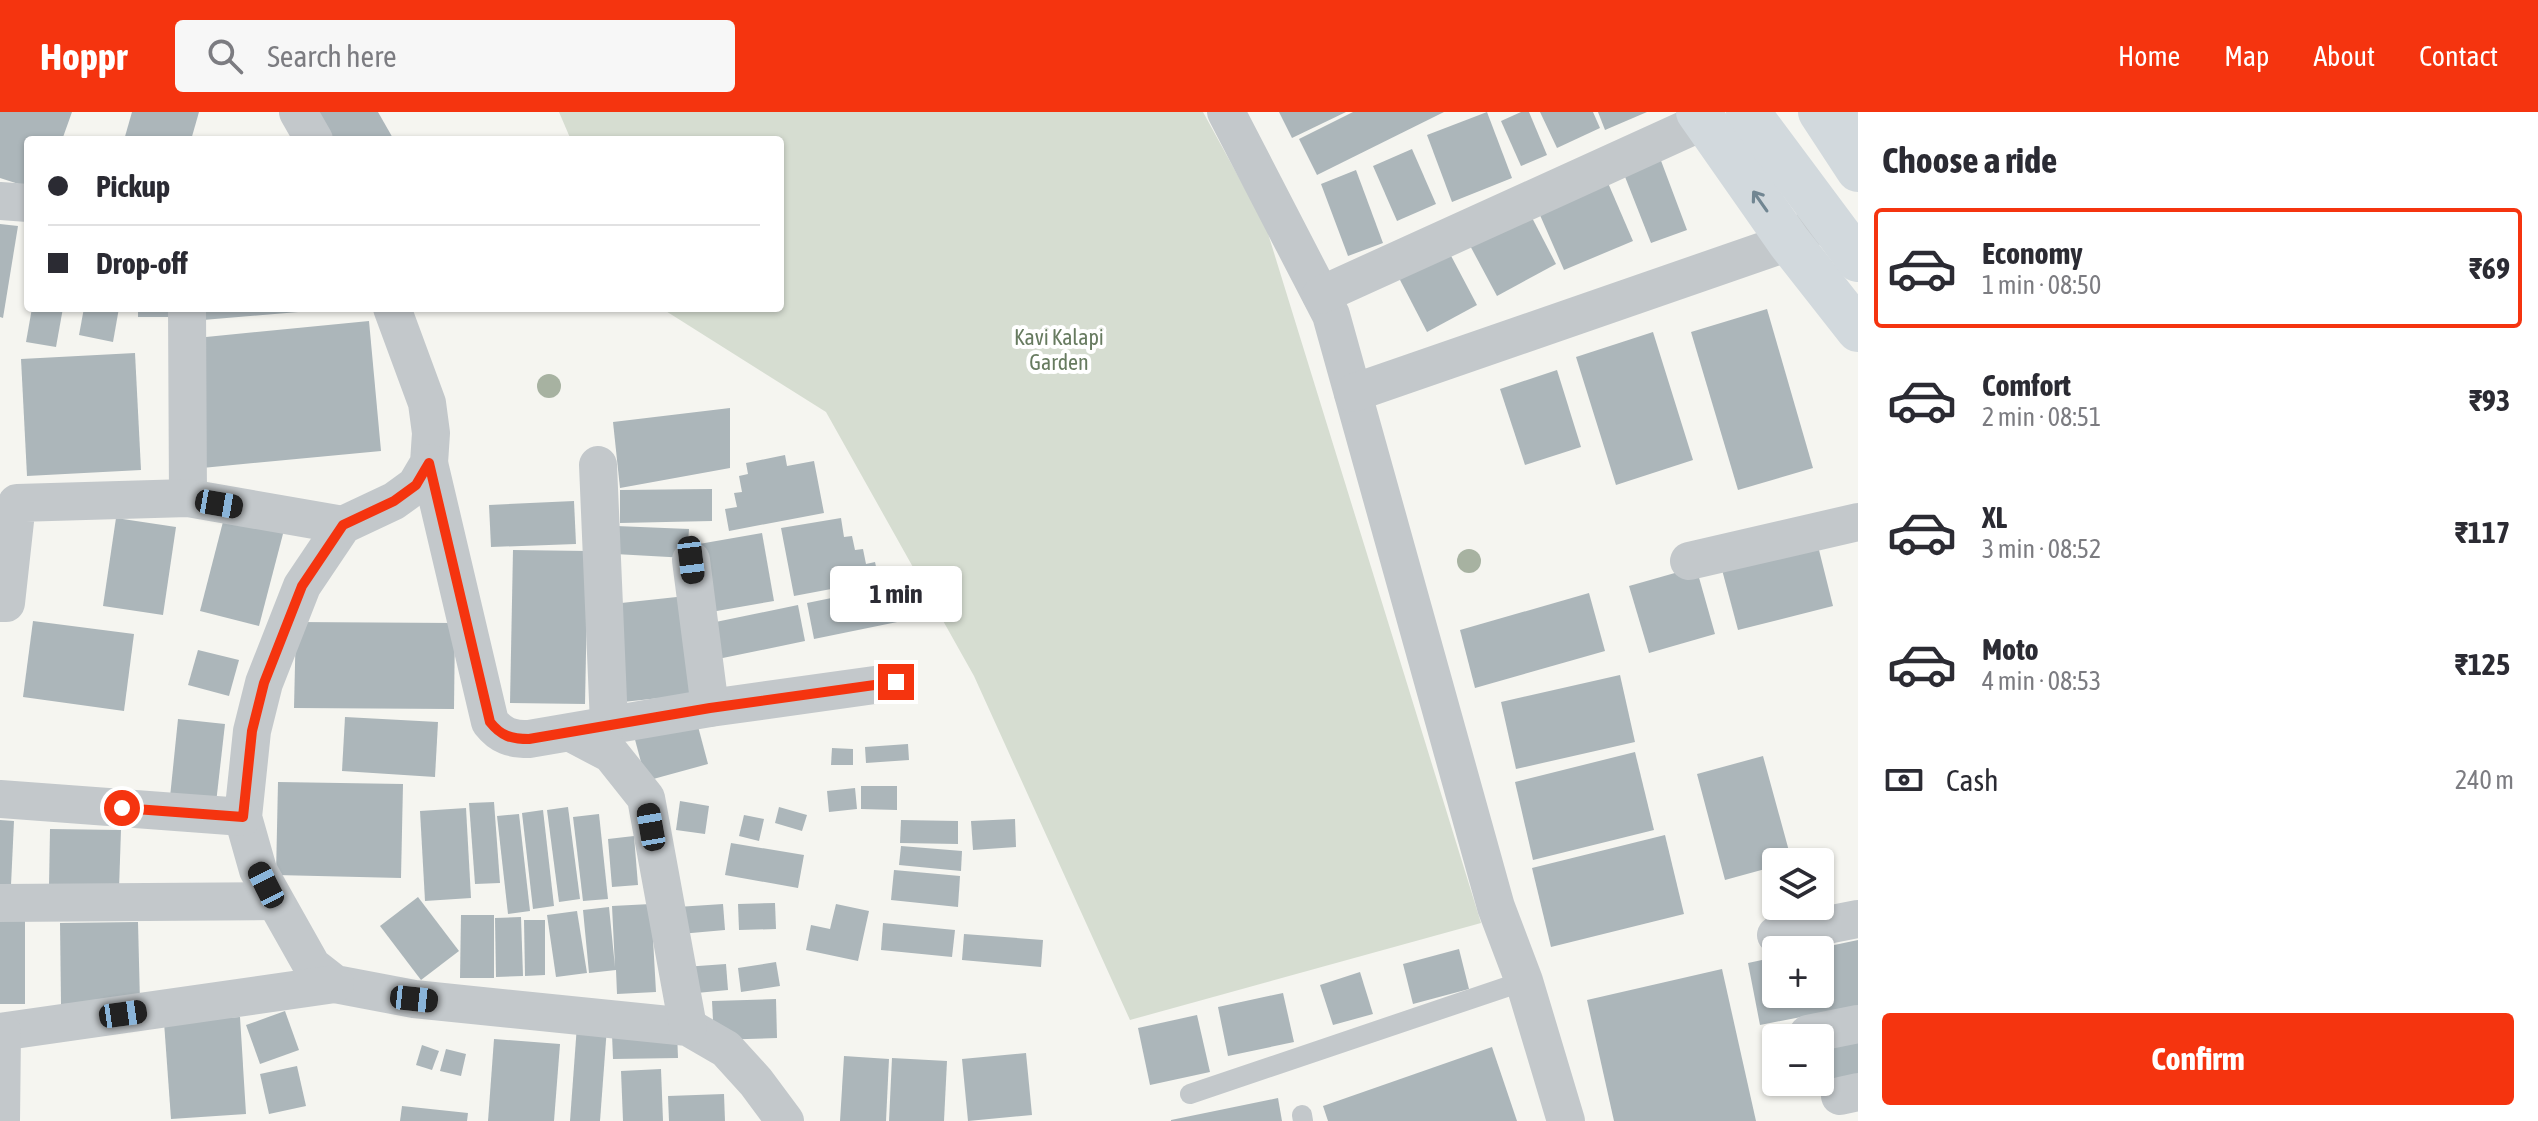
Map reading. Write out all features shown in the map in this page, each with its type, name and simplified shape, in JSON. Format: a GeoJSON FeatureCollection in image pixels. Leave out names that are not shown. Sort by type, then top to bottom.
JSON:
{"type":"FeatureCollection","features":[{"type":"Feature","properties":{"kind":"main road"},"geometry":{"type":"LineString","coordinates":[[1748,112],[1840,236]]}},
{"type":"Feature","properties":{"kind":"main road"},"geometry":{"type":"LineString","coordinates":[[1820,112],[1858,170]]}},
{"type":"Feature","properties":{"kind":"main road"},"geometry":{"type":"LineString","coordinates":[[1854,112],[1858,119]]}},
{"type":"Feature","properties":{"kind":"main road"},"geometry":{"type":"LineString","coordinates":[[1701,116],[1789,242],[1858,330]]}},
{"type":"Feature","properties":{"kind":"street"},"geometry":{"type":"LineString","coordinates":[[298,112],[312,136]]}},
{"type":"Feature","properties":{"kind":"street"},"geometry":{"type":"LineString","coordinates":[[1226,112],[1331,315],[1496,907],[1524,981],[1566,1121]]}},
{"type":"Feature","properties":{"kind":"street"},"geometry":{"type":"LineString","coordinates":[[1321,295],[1701,116]]}},
{"type":"Feature","properties":{"kind":"street"},"geometry":{"type":"LineString","coordinates":[[0,201],[24,203]]}},
{"type":"Feature","properties":{"kind":"street"},"geometry":{"type":"LineString","coordinates":[[1353,393],[1789,242],[1840,236]]}},
{"type":"Feature","properties":{"kind":"street"},"geometry":{"type":"LineString","coordinates":[[187,312],[188,498]]}},
{"type":"Feature","properties":{"kind":"street"},"geometry":{"type":"LineString","coordinates":[[393,312],[427,403],[431,433],[429,463],[490,722],[499,734],[513,739],[529,739],[710,708],[896,682]]}},
{"type":"Feature","properties":{"kind":"street"},"geometry":{"type":"LineString","coordinates":[[335,984],[312,966],[258,870],[243,817],[252,731],[264,683],[302,586],[343,525],[394,501],[416,485],[429,463]]}},
{"type":"Feature","properties":{"kind":"street"},"geometry":{"type":"LineString","coordinates":[[598,465],[609,724]]}},
{"type":"Feature","properties":{"kind":"street"},"geometry":{"type":"LineString","coordinates":[[0,603],[6,603],[17,503],[188,498],[343,525]]}},
{"type":"Feature","properties":{"kind":"street"},"geometry":{"type":"LineString","coordinates":[[1689,561],[1858,522]]}},
{"type":"Feature","properties":{"kind":"street"},"geometry":{"type":"LineString","coordinates":[[691,560],[710,708]]}},
{"type":"Feature","properties":{"kind":"street"},"geometry":{"type":"LineString","coordinates":[[571,733],[611,754],[646,798],[688,1027]]}},
{"type":"Feature","properties":{"kind":"street"},"geometry":{"type":"LineString","coordinates":[[0,799],[243,817]]}},
{"type":"Feature","properties":{"kind":"street"},"geometry":{"type":"LineString","coordinates":[[0,903],[274,901]]}},
{"type":"Feature","properties":{"kind":"street"},"geometry":{"type":"LineString","coordinates":[[1776,935],[1858,919]]}},
{"type":"Feature","properties":{"kind":"street"},"geometry":{"type":"LineString","coordinates":[[1,1121],[1,1032],[335,984],[414,999],[688,1027],[726,1049],[785,1121]]}},
{"type":"Feature","properties":{"kind":"street"},"geometry":{"type":"LineString","coordinates":[[1834,1029],[1858,1024]]}},
{"type":"Feature","properties":{"kind":"lane"},"geometry":{"type":"LineString","coordinates":[[1190,1094],[1524,981]]}},
{"type":"Feature","properties":{"kind":"green space","name":"Kavi Kalapi Garden"},"geometry":{"type":"Polygon","coordinates":[[[559,112],[1203,112],[1266,227],[1481,923],[1130,1020],[974,676],[826,412],[667,312],[784,312],[784,136],[569,136],[559,112]]]}},
{"type":"Feature","properties":{"kind":"building"},"geometry":{"type":"Polygon","coordinates":[[[0,112],[72,112],[63,136],[24,136],[24,186],[0,178],[0,112]]]}},
{"type":"Feature","properties":{"kind":"building"},"geometry":{"type":"Polygon","coordinates":[[[132,112],[199,112],[192,136],[125,136],[132,112]]]}},
{"type":"Feature","properties":{"kind":"building"},"geometry":{"type":"Polygon","coordinates":[[[319,112],[378,112],[392,136],[332,136],[319,112]]]}},
{"type":"Feature","properties":{"kind":"building"},"geometry":{"type":"Polygon","coordinates":[[[1279,112],[1346,112],[1292,138],[1279,112]]]}},
{"type":"Feature","properties":{"kind":"building"},"geometry":{"type":"Polygon","coordinates":[[[1353,112],[1444,112],[1317,175],[1299,139],[1353,112]]]}},
{"type":"Feature","properties":{"kind":"building"},"geometry":{"type":"Polygon","coordinates":[[[1487,112],[1512,178],[1452,202],[1427,135],[1487,112]]]}},
{"type":"Feature","properties":{"kind":"building"},"geometry":{"type":"Polygon","coordinates":[[[1521,112],[1529,112],[1547,155],[1521,166],[1501,121],[1521,112]]]}},
{"type":"Feature","properties":{"kind":"building"},"geometry":{"type":"Polygon","coordinates":[[[1540,112],[1593,112],[1600,128],[1557,148],[1540,112]]]}},
{"type":"Feature","properties":{"kind":"building"},"geometry":{"type":"Polygon","coordinates":[[[1598,112],[1647,112],[1605,130],[1598,112]]]}},
{"type":"Feature","properties":{"kind":"building"},"geometry":{"type":"Polygon","coordinates":[[[1412,149],[1436,204],[1397,221],[1373,166],[1412,149]]]}},
{"type":"Feature","properties":{"kind":"building"},"geometry":{"type":"Polygon","coordinates":[[[1657,150],[1687,230],[1651,243],[1620,164],[1657,150]]]}},
{"type":"Feature","properties":{"kind":"building"},"geometry":{"type":"Polygon","coordinates":[[[1356,170],[1383,243],[1348,256],[1321,184],[1356,170]]]}},
{"type":"Feature","properties":{"kind":"building"},"geometry":{"type":"Polygon","coordinates":[[[1605,176],[1633,241],[1564,270],[1536,206],[1605,176]]]}},
{"type":"Feature","properties":{"kind":"building"},"geometry":{"type":"Polygon","coordinates":[[[1527,208],[1556,264],[1497,296],[1467,240],[1527,208]]]}},
{"type":"Feature","properties":{"kind":"building"},"geometry":{"type":"Polygon","coordinates":[[[0,224],[18,226],[3,318],[0,317],[0,224]]]}},
{"type":"Feature","properties":{"kind":"building"},"geometry":{"type":"Polygon","coordinates":[[[1449,252],[1477,305],[1427,332],[1399,278],[1449,252]]]}},
{"type":"Feature","properties":{"kind":"building"},"geometry":{"type":"Polygon","coordinates":[[[1767,309],[1813,468],[1738,490],[1691,332],[1767,309]]]}},
{"type":"Feature","properties":{"kind":"building"},"geometry":{"type":"Polygon","coordinates":[[[31,312],[62,312],[56,347],[26,342],[31,312]]]}},
{"type":"Feature","properties":{"kind":"building"},"geometry":{"type":"Polygon","coordinates":[[[83,312],[118,312],[113,342],[79,335],[83,312]]]}},
{"type":"Feature","properties":{"kind":"building"},"geometry":{"type":"Polygon","coordinates":[[[138,312],[172,312],[172,317],[138,317],[138,312]]]}},
{"type":"Feature","properties":{"kind":"building"},"geometry":{"type":"Polygon","coordinates":[[[202,312],[298,312],[203,320],[202,312]]]}},
{"type":"Feature","properties":{"kind":"building"},"geometry":{"type":"Polygon","coordinates":[[[369,321],[381,451],[202,468],[196,338],[369,321]]]}},
{"type":"Feature","properties":{"kind":"building"},"geometry":{"type":"Polygon","coordinates":[[[1653,332],[1693,460],[1616,485],[1576,357],[1653,332]]]}},
{"type":"Feature","properties":{"kind":"building"},"geometry":{"type":"Polygon","coordinates":[[[135,353],[141,470],[27,476],[21,359],[135,353]]]}},
{"type":"Feature","properties":{"kind":"building"},"geometry":{"type":"Polygon","coordinates":[[[1557,370],[1581,447],[1525,465],[1500,389],[1557,370]]]}},
{"type":"Feature","properties":{"kind":"building"},"geometry":{"type":"Polygon","coordinates":[[[730,408],[730,468],[620,488],[613,422],[730,408]]]}},
{"type":"Feature","properties":{"kind":"building"},"geometry":{"type":"Polygon","coordinates":[[[785,455],[787,466],[814,461],[824,513],[729,531],[725,509],[737,507],[734,493],[742,492],[739,476],[748,474],[746,463],[785,455]]]}},
{"type":"Feature","properties":{"kind":"building"},"geometry":{"type":"Polygon","coordinates":[[[712,489],[712,521],[620,523],[620,490],[712,489]]]}},
{"type":"Feature","properties":{"kind":"building"},"geometry":{"type":"Polygon","coordinates":[[[574,501],[576,544],[491,547],[489,505],[574,501]]]}},
{"type":"Feature","properties":{"kind":"building"},"geometry":{"type":"Polygon","coordinates":[[[225,514],[284,530],[259,626],[200,611],[225,514]]]}},
{"type":"Feature","properties":{"kind":"building"},"geometry":{"type":"Polygon","coordinates":[[[116,518],[176,527],[163,615],[103,606],[116,518]]]}},
{"type":"Feature","properties":{"kind":"building"},"geometry":{"type":"Polygon","coordinates":[[[841,518],[844,537],[852,536],[855,550],[863,549],[866,564],[875,562],[879,580],[794,596],[781,528],[841,518]]]}},
{"type":"Feature","properties":{"kind":"building"},"geometry":{"type":"Polygon","coordinates":[[[616,526],[689,529],[687,558],[615,554],[616,526]]]}},
{"type":"Feature","properties":{"kind":"building"},"geometry":{"type":"Polygon","coordinates":[[[762,533],[774,601],[711,612],[699,544],[762,533]]]}},
{"type":"Feature","properties":{"kind":"building"},"geometry":{"type":"Polygon","coordinates":[[[1817,542],[1833,606],[1738,630],[1721,566],[1817,542]]]}},
{"type":"Feature","properties":{"kind":"building"},"geometry":{"type":"Polygon","coordinates":[[[513,550],[588,551],[585,704],[510,703],[513,550]]]}},
{"type":"Feature","properties":{"kind":"building"},"geometry":{"type":"Polygon","coordinates":[[[1696,567],[1715,634],[1649,653],[1629,586],[1696,567]]]}},
{"type":"Feature","properties":{"kind":"building"},"geometry":{"type":"Polygon","coordinates":[[[900,584],[907,620],[814,639],[807,603],[900,584]]]}},
{"type":"Feature","properties":{"kind":"building"},"geometry":{"type":"Polygon","coordinates":[[[1589,593],[1605,651],[1475,688],[1460,630],[1589,593]]]}},
{"type":"Feature","properties":{"kind":"building"},"geometry":{"type":"Polygon","coordinates":[[[686,596],[697,694],[623,702],[612,604],[686,596]]]}},
{"type":"Feature","properties":{"kind":"building"},"geometry":{"type":"Polygon","coordinates":[[[798,605],[805,641],[713,660],[706,624],[798,605]]]}},
{"type":"Feature","properties":{"kind":"building"},"geometry":{"type":"Polygon","coordinates":[[[33,621],[134,634],[124,711],[23,697],[33,621]]]}},
{"type":"Feature","properties":{"kind":"building"},"geometry":{"type":"Polygon","coordinates":[[[296,622],[455,623],[454,709],[294,708],[296,622]]]}},
{"type":"Feature","properties":{"kind":"building"},"geometry":{"type":"Polygon","coordinates":[[[198,650],[239,660],[229,696],[188,685],[198,650]]]}},
{"type":"Feature","properties":{"kind":"building"},"geometry":{"type":"Polygon","coordinates":[[[1620,675],[1635,742],[1516,769],[1501,702],[1620,675]]]}},
{"type":"Feature","properties":{"kind":"building"},"geometry":{"type":"Polygon","coordinates":[[[695,715],[708,764],[646,781],[633,732],[695,715]]]}},
{"type":"Feature","properties":{"kind":"building"},"geometry":{"type":"Polygon","coordinates":[[[345,717],[438,722],[435,777],[342,771],[345,717]]]}},
{"type":"Feature","properties":{"kind":"building"},"geometry":{"type":"Polygon","coordinates":[[[178,719],[225,724],[215,812],[169,807],[178,719]]]}},
{"type":"Feature","properties":{"kind":"building"},"geometry":{"type":"Polygon","coordinates":[[[908,744],[909,760],[866,763],[865,747],[908,744]]]}},
{"type":"Feature","properties":{"kind":"building"},"geometry":{"type":"Polygon","coordinates":[[[832,748],[853,749],[853,765],[831,765],[832,748]]]}},
{"type":"Feature","properties":{"kind":"building"},"geometry":{"type":"Polygon","coordinates":[[[1635,752],[1654,830],[1533,860],[1515,782],[1635,752]]]}},
{"type":"Feature","properties":{"kind":"building"},"geometry":{"type":"Polygon","coordinates":[[[1763,756],[1788,848],[1762,848],[1762,870],[1725,880],[1697,774],[1763,756]]]}},
{"type":"Feature","properties":{"kind":"building"},"geometry":{"type":"Polygon","coordinates":[[[278,782],[403,784],[401,878],[276,875],[278,782]]]}},
{"type":"Feature","properties":{"kind":"building"},"geometry":{"type":"Polygon","coordinates":[[[861,786],[897,786],[897,810],[861,809],[861,786]]]}},
{"type":"Feature","properties":{"kind":"building"},"geometry":{"type":"Polygon","coordinates":[[[855,788],[857,809],[829,812],[827,791],[855,788]]]}},
{"type":"Feature","properties":{"kind":"building"},"geometry":{"type":"Polygon","coordinates":[[[680,801],[709,806],[705,834],[676,830],[680,801]]]}},
{"type":"Feature","properties":{"kind":"building"},"geometry":{"type":"Polygon","coordinates":[[[494,802],[500,883],[475,884],[469,803],[494,802]]]}},
{"type":"Feature","properties":{"kind":"building"},"geometry":{"type":"Polygon","coordinates":[[[568,807],[580,899],[559,902],[547,810],[568,807]]]}},
{"type":"Feature","properties":{"kind":"building"},"geometry":{"type":"Polygon","coordinates":[[[779,807],[807,815],[802,831],[775,823],[779,807]]]}},
{"type":"Feature","properties":{"kind":"building"},"geometry":{"type":"Polygon","coordinates":[[[466,808],[471,898],[425,901],[420,811],[466,808]]]}},
{"type":"Feature","properties":{"kind":"building"},"geometry":{"type":"Polygon","coordinates":[[[543,810],[554,906],[533,909],[522,813],[543,810]]]}},
{"type":"Feature","properties":{"kind":"building"},"geometry":{"type":"Polygon","coordinates":[[[519,814],[530,911],[508,914],[497,816],[519,814]]]}},
{"type":"Feature","properties":{"kind":"building"},"geometry":{"type":"Polygon","coordinates":[[[599,814],[608,899],[583,901],[573,817],[599,814]]]}},
{"type":"Feature","properties":{"kind":"building"},"geometry":{"type":"Polygon","coordinates":[[[744,815],[764,819],[759,841],[739,836],[744,815]]]}},
{"type":"Feature","properties":{"kind":"building"},"geometry":{"type":"Polygon","coordinates":[[[1015,819],[1016,847],[973,850],[971,821],[1015,819]]]}},
{"type":"Feature","properties":{"kind":"building"},"geometry":{"type":"Polygon","coordinates":[[[0,820],[14,821],[11,885],[0,885],[0,820]]]}},
{"type":"Feature","properties":{"kind":"building"},"geometry":{"type":"Polygon","coordinates":[[[901,820],[958,821],[958,844],[900,843],[901,820]]]}},
{"type":"Feature","properties":{"kind":"building"},"geometry":{"type":"Polygon","coordinates":[[[50,829],[121,830],[119,889],[49,887],[50,829]]]}},
{"type":"Feature","properties":{"kind":"building"},"geometry":{"type":"Polygon","coordinates":[[[1665,835],[1684,914],[1551,947],[1532,868],[1665,835]]]}},
{"type":"Feature","properties":{"kind":"building"},"geometry":{"type":"Polygon","coordinates":[[[634,836],[638,885],[612,887],[608,839],[634,836]]]}},
{"type":"Feature","properties":{"kind":"building"},"geometry":{"type":"Polygon","coordinates":[[[731,843],[804,855],[798,888],[725,875],[731,843]]]}},
{"type":"Feature","properties":{"kind":"building"},"geometry":{"type":"Polygon","coordinates":[[[901,846],[962,851],[961,871],[899,865],[901,846]]]}},
{"type":"Feature","properties":{"kind":"building"},"geometry":{"type":"Polygon","coordinates":[[[894,870],[960,876],[958,907],[891,900],[894,870]]]}},
{"type":"Feature","properties":{"kind":"building"},"geometry":{"type":"Polygon","coordinates":[[[418,897],[459,951],[421,980],[380,926],[418,897]]]}},
{"type":"Feature","properties":{"kind":"building"},"geometry":{"type":"Polygon","coordinates":[[[775,903],[776,929],[739,930],[738,904],[775,903]]]}},
{"type":"Feature","properties":{"kind":"building"},"geometry":{"type":"Polygon","coordinates":[[[651,904],[656,992],[617,994],[616,970],[589,973],[583,910],[609,907],[615,967],[612,906],[651,904]]]}},
{"type":"Feature","properties":{"kind":"building"},"geometry":{"type":"Polygon","coordinates":[[[723,904],[725,930],[680,934],[677,907],[723,904]]]}},
{"type":"Feature","properties":{"kind":"building"},"geometry":{"type":"Polygon","coordinates":[[[836,904],[869,911],[858,961],[806,950],[811,925],[830,929],[836,904]]]}},
{"type":"Feature","properties":{"kind":"building"},"geometry":{"type":"Polygon","coordinates":[[[577,911],[587,973],[556,977],[547,915],[577,911]]]}},
{"type":"Feature","properties":{"kind":"building"},"geometry":{"type":"Polygon","coordinates":[[[0,912],[25,913],[25,1004],[0,1004],[0,912]]]}},
{"type":"Feature","properties":{"kind":"building"},"geometry":{"type":"Polygon","coordinates":[[[461,915],[494,915],[494,978],[460,978],[461,915]]]}},
{"type":"Feature","properties":{"kind":"building"},"geometry":{"type":"Polygon","coordinates":[[[521,917],[523,976],[496,977],[495,918],[521,917]]]}},
{"type":"Feature","properties":{"kind":"building"},"geometry":{"type":"Polygon","coordinates":[[[524,920],[545,920],[545,975],[525,976],[524,920]]]}},
{"type":"Feature","properties":{"kind":"building"},"geometry":{"type":"Polygon","coordinates":[[[138,922],[140,1003],[61,1004],[60,923],[138,922]]]}},
{"type":"Feature","properties":{"kind":"building"},"geometry":{"type":"Polygon","coordinates":[[[883,923],[955,930],[952,957],[881,950],[883,923]]]}},
{"type":"Feature","properties":{"kind":"building"},"geometry":{"type":"Polygon","coordinates":[[[964,934],[1043,940],[1041,967],[962,960],[964,934]]]}},
{"type":"Feature","properties":{"kind":"building"},"geometry":{"type":"Polygon","coordinates":[[[1858,940],[1858,1006],[1760,1025],[1748,963],[1762,960],[1762,1008],[1834,1008],[1834,945],[1858,940]]]}},
{"type":"Feature","properties":{"kind":"building"},"geometry":{"type":"Polygon","coordinates":[[[1459,949],[1469,989],[1413,1004],[1403,964],[1459,949]]]}},
{"type":"Feature","properties":{"kind":"building"},"geometry":{"type":"Polygon","coordinates":[[[776,962],[780,986],[741,992],[738,968],[776,962]]]}},
{"type":"Feature","properties":{"kind":"building"},"geometry":{"type":"Polygon","coordinates":[[[726,964],[728,990],[686,994],[684,967],[726,964]]]}},
{"type":"Feature","properties":{"kind":"building"},"geometry":{"type":"Polygon","coordinates":[[[1722,969],[1756,1121],[1614,1121],[1587,1000],[1722,969]]]}},
{"type":"Feature","properties":{"kind":"building"},"geometry":{"type":"Polygon","coordinates":[[[1360,972],[1373,1014],[1333,1025],[1320,985],[1360,972]]]}},
{"type":"Feature","properties":{"kind":"building"},"geometry":{"type":"Polygon","coordinates":[[[1283,993],[1294,1042],[1228,1056],[1218,1007],[1283,993]]]}},
{"type":"Feature","properties":{"kind":"building"},"geometry":{"type":"Polygon","coordinates":[[[776,999],[777,1038],[714,1040],[712,1001],[776,999]]]}},
{"type":"Feature","properties":{"kind":"building"},"geometry":{"type":"Polygon","coordinates":[[[285,1011],[299,1050],[260,1064],[246,1025],[285,1011]]]}},
{"type":"Feature","properties":{"kind":"building"},"geometry":{"type":"Polygon","coordinates":[[[1197,1015],[1210,1072],[1150,1085],[1138,1028],[1197,1015]]]}},
{"type":"Feature","properties":{"kind":"building"},"geometry":{"type":"Polygon","coordinates":[[[240,1017],[246,1114],[171,1119],[164,1022],[240,1017]]]}},
{"type":"Feature","properties":{"kind":"building"},"geometry":{"type":"Polygon","coordinates":[[[577,1025],[607,1027],[600,1121],[570,1121],[577,1025]]]}},
{"type":"Feature","properties":{"kind":"building"},"geometry":{"type":"Polygon","coordinates":[[[677,1032],[678,1058],[613,1059],[612,1034],[677,1032]]]}},
{"type":"Feature","properties":{"kind":"building"},"geometry":{"type":"Polygon","coordinates":[[[1858,1035],[1858,1079],[1834,1084],[1834,1039],[1858,1035]]]}},
{"type":"Feature","properties":{"kind":"building"},"geometry":{"type":"Polygon","coordinates":[[[494,1039],[560,1044],[554,1121],[488,1121],[494,1039]]]}},
{"type":"Feature","properties":{"kind":"building"},"geometry":{"type":"Polygon","coordinates":[[[422,1045],[439,1051],[432,1070],[416,1065],[422,1045]]]}},
{"type":"Feature","properties":{"kind":"building"},"geometry":{"type":"Polygon","coordinates":[[[1492,1047],[1517,1121],[1328,1121],[1323,1106],[1492,1047]]]}},
{"type":"Feature","properties":{"kind":"building"},"geometry":{"type":"Polygon","coordinates":[[[446,1049],[466,1054],[461,1076],[440,1071],[446,1049]]]}},
{"type":"Feature","properties":{"kind":"building"},"geometry":{"type":"Polygon","coordinates":[[[1026,1053],[1032,1115],[968,1121],[962,1059],[1026,1053]]]}},
{"type":"Feature","properties":{"kind":"building"},"geometry":{"type":"Polygon","coordinates":[[[844,1056],[889,1059],[886,1121],[840,1121],[844,1056]]]}},
{"type":"Feature","properties":{"kind":"building"},"geometry":{"type":"Polygon","coordinates":[[[892,1058],[947,1061],[944,1121],[889,1121],[892,1058]]]}},
{"type":"Feature","properties":{"kind":"building"},"geometry":{"type":"Polygon","coordinates":[[[297,1066],[306,1106],[269,1114],[260,1074],[297,1066]]]}},
{"type":"Feature","properties":{"kind":"building"},"geometry":{"type":"Polygon","coordinates":[[[661,1069],[663,1121],[623,1121],[621,1071],[661,1069]]]}},
{"type":"Feature","properties":{"kind":"building"},"geometry":{"type":"Polygon","coordinates":[[[724,1094],[725,1121],[669,1121],[668,1096],[724,1094]]]}},
{"type":"Feature","properties":{"kind":"building"},"geometry":{"type":"Polygon","coordinates":[[[1278,1098],[1282,1121],[1171,1121],[1171,1120],[1278,1098]]]}},
{"type":"Feature","properties":{"kind":"building"},"geometry":{"type":"Polygon","coordinates":[[[402,1106],[468,1113],[467,1121],[400,1121],[402,1106]]]}},
{"type":"Feature","properties":{"kind":"route"},"geometry":{"type":"LineString","coordinates":[[122,808],[243,817],[252,731],[264,683],[302,586],[343,525],[394,501],[416,485],[429,463],[490,722],[499,734],[513,739],[529,739],[710,708],[896,682]]}}]}
